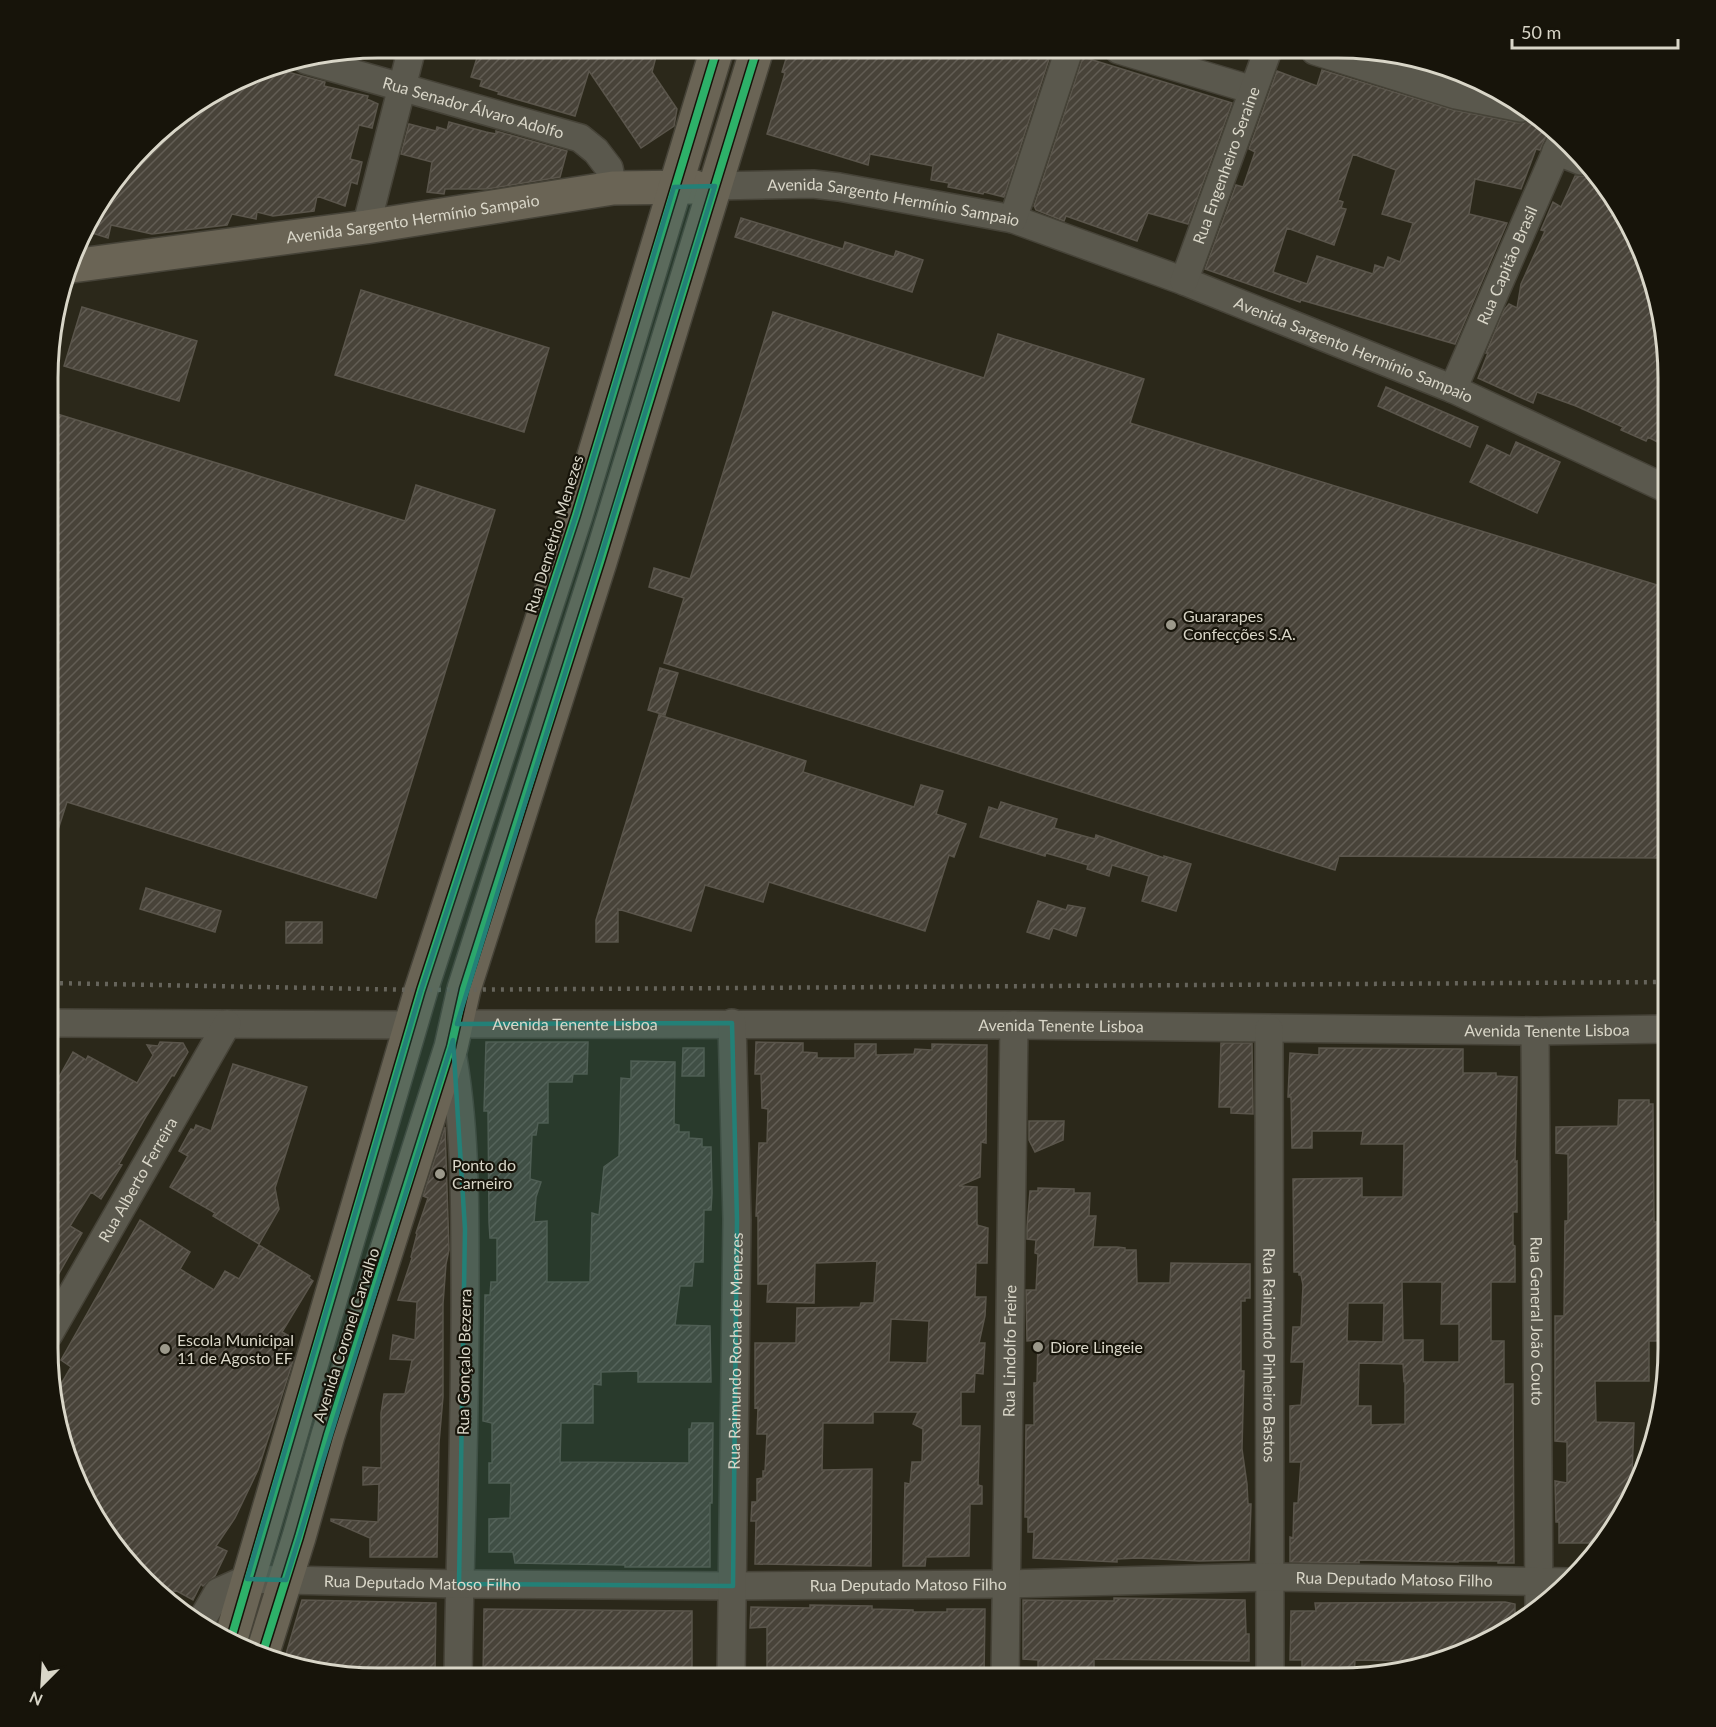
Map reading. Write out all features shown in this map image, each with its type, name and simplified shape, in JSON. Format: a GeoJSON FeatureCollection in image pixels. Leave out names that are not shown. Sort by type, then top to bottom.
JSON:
{"type":"FeatureCollection","features":[{"type":"Feature","properties":{"kind":"main road","name":"Rua Demétrio Menezes"},"geometry":{"type":"LineString","coordinates":[[411,1025],[573,524],[714,58]]}},
{"type":"Feature","properties":{"kind":"main road"},"geometry":{"type":"LineString","coordinates":[[454,1035],[464,989],[600,562],[754,58]]}},
{"type":"Feature","properties":{"kind":"main road","name":"Avenida Sargento Hermínio Sampaio"},"geometry":{"type":"LineString","coordinates":[[79,265],[366,227],[613,188],[715,186]]}},
{"type":"Feature","properties":{"kind":"main road","name":"Avenida Coronel Carvalho"},"geometry":{"type":"LineString","coordinates":[[232,1634],[411,1025]]}},
{"type":"Feature","properties":{"kind":"main road","name":"Avenida Coronel Carvalho"},"geometry":{"type":"LineString","coordinates":[[264,1647],[328,1435],[454,1035]]}},
{"type":"Feature","properties":{"kind":"street"},"geometry":{"type":"LineString","coordinates":[[366,227],[410,58]]}},
{"type":"Feature","properties":{"kind":"street"},"geometry":{"type":"LineString","coordinates":[[1013,219],[1066,58]]}},
{"type":"Feature","properties":{"kind":"street"},"geometry":{"type":"LineString","coordinates":[[1146,58],[1253,90]]}},
{"type":"Feature","properties":{"kind":"street","name":"Rua Engenheiro Seraine"},"geometry":{"type":"LineString","coordinates":[[1184,281],[1265,58]]}},
{"type":"Feature","properties":{"kind":"street"},"geometry":{"type":"LineString","coordinates":[[1337,58],[1456,95],[1503,104]]}},
{"type":"Feature","properties":{"kind":"street","name":"Rua Senador Álvaro Adolfo"},"geometry":{"type":"LineString","coordinates":[[320,64],[580,138],[596,151],[609,168],[613,188]]}},
{"type":"Feature","properties":{"kind":"street","name":"Rua Capitão Brasil"},"geometry":{"type":"LineString","coordinates":[[1453,389],[1558,147]]}},
{"type":"Feature","properties":{"kind":"street","name":"Avenida Sargento Hermínio Sampaio"},"geometry":{"type":"LineString","coordinates":[[715,186],[813,184],[1013,219],[1184,281],[1453,389],[1658,485]]}},
{"type":"Feature","properties":{"kind":"street"},"geometry":{"type":"LineString","coordinates":[[58,1023],[411,1025]]}},
{"type":"Feature","properties":{"kind":"street","name":"Avenida Tenente Lisboa"},"geometry":{"type":"LineString","coordinates":[[454,1035],[732,1023],[1535,1031],[1658,1029]]}},
{"type":"Feature","properties":{"kind":"street","name":"Rua Raimundo Rocha de Menezes"},"geometry":{"type":"LineString","coordinates":[[731,1668],[737,1220],[732,1023]]}},
{"type":"Feature","properties":{"kind":"street","name":"Rua Alberto Ferreira"},"geometry":{"type":"LineString","coordinates":[[58,1318],[227,1024]]}},
{"type":"Feature","properties":{"kind":"street","name":"Rua Lindolfo Freire"},"geometry":{"type":"LineString","coordinates":[[1005,1668],[1014,1025]]}},
{"type":"Feature","properties":{"kind":"street","name":"Rua Raimundo Pinheiro Bastos"},"geometry":{"type":"LineString","coordinates":[[1269,1029],[1270,1668]]}},
{"type":"Feature","properties":{"kind":"street","name":"Rua General João Couto"},"geometry":{"type":"LineString","coordinates":[[1535,1031],[1539,1597]]}},
{"type":"Feature","properties":{"kind":"street","name":"Rua Gonçalo Bezerra"},"geometry":{"type":"LineString","coordinates":[[454,1035],[465,1229],[466,1367],[458,1668]]}},
{"type":"Feature","properties":{"kind":"street","name":"Rua Deputado Matoso Filho"},"geometry":{"type":"LineString","coordinates":[[247,1579],[459,1584],[733,1586],[1006,1584],[1270,1577],[1556,1582]]}},
{"type":"Feature","properties":{"kind":"street"},"geometry":{"type":"LineString","coordinates":[[204,1617],[218,1592],[247,1579]]}},
{"type":"Feature","properties":{"kind":"highlighted area"},"geometry":{"type":"Polygon","coordinates":[[[715,186],[457,1024],[732,1023],[737,1220],[733,1586],[459,1584],[465,1229],[453,1040],[286,1580],[247,1579],[421,990],[576,515],[674,187],[715,186]]]}},
{"type":"Feature","properties":{"kind":"building"},"geometry":{"type":"Polygon","coordinates":[[[477,58],[656,58],[652,72],[677,109],[674,126],[641,148],[589,71],[575,116],[498,94],[499,92],[480,86],[482,80],[471,77],[477,58]]]}},
{"type":"Feature","properties":{"kind":"building"},"geometry":{"type":"Polygon","coordinates":[[[786,58],[1049,58],[1004,197],[948,187],[949,183],[931,180],[933,166],[870,154],[868,165],[767,134],[785,73],[782,72],[786,58]]]}},
{"type":"Feature","properties":{"kind":"building"},"geometry":{"type":"Polygon","coordinates":[[[1083,58],[1232,103],[1188,224],[1148,213],[1137,241],[1066,216],[1064,221],[1036,210],[1034,206],[1083,58]]]}},
{"type":"Feature","properties":{"kind":"building"},"geometry":{"type":"Polygon","coordinates":[[[1322,70],[1453,110],[1518,123],[1527,121],[1546,136],[1540,150],[1536,149],[1521,189],[1475,179],[1469,214],[1507,223],[1455,344],[1301,300],[1300,302],[1205,269],[1236,185],[1243,187],[1255,152],[1249,149],[1277,71],[1317,86],[1322,70]],[[1353,154],[1338,200],[1343,202],[1341,208],[1346,209],[1334,245],[1287,228],[1273,272],[1307,284],[1317,256],[1373,274],[1375,265],[1384,268],[1388,257],[1400,262],[1413,223],[1382,214],[1396,170],[1353,154]]]}},
{"type":"Feature","properties":{"kind":"building"},"geometry":{"type":"Polygon","coordinates":[[[287,72],[325,82],[324,86],[368,96],[367,99],[378,104],[372,128],[359,125],[350,159],[362,162],[357,184],[351,182],[345,206],[317,196],[314,211],[273,216],[257,212],[256,219],[232,214],[227,225],[152,234],[111,225],[108,238],[93,233],[112,201],[138,167],[167,138],[201,112],[237,91],[287,72]]]}},
{"type":"Feature","properties":{"kind":"building"},"geometry":{"type":"Polygon","coordinates":[[[449,122],[496,134],[496,131],[567,151],[560,177],[487,189],[445,189],[444,194],[427,192],[432,162],[401,154],[409,124],[436,131],[437,127],[447,130],[449,122]]]}},
{"type":"Feature","properties":{"kind":"building"},"geometry":{"type":"Polygon","coordinates":[[[1575,176],[1584,176],[1604,201],[1625,237],[1647,296],[1657,357],[1658,442],[1648,437],[1646,441],[1621,430],[1623,427],[1537,392],[1533,403],[1478,378],[1504,310],[1509,304],[1517,308],[1521,284],[1545,231],[1541,230],[1553,202],[1561,207],[1575,176]]]}},
{"type":"Feature","properties":{"kind":"building"},"geometry":{"type":"Polygon","coordinates":[[[741,218],[843,249],[845,242],[894,257],[896,251],[923,260],[912,292],[735,237],[741,218]]]}},
{"type":"Feature","properties":{"kind":"building"},"geometry":{"type":"Polygon","coordinates":[[[361,290],[549,348],[524,432],[335,375],[361,290]]]}},
{"type":"Feature","properties":{"kind":"building"},"geometry":{"type":"Polygon","coordinates":[[[82,307],[197,341],[179,401],[64,366],[82,307]]]}},
{"type":"Feature","properties":{"kind":"building","name":"Guararapes Confecções S.A."},"geometry":{"type":"Polygon","coordinates":[[[773,312],[984,378],[998,334],[1144,379],[1130,423],[1658,585],[1658,858],[1339,856],[1335,870],[664,663],[684,598],[649,587],[654,568],[690,579],[773,312]]]}},
{"type":"Feature","properties":{"kind":"building"},"geometry":{"type":"Polygon","coordinates":[[[1386,387],[1478,427],[1470,447],[1378,406],[1386,387]]]}},
{"type":"Feature","properties":{"kind":"building"},"geometry":{"type":"Polygon","coordinates":[[[58,414],[405,521],[416,485],[495,510],[376,898],[67,802],[58,830],[58,414]]]}},
{"type":"Feature","properties":{"kind":"building"},"geometry":{"type":"Polygon","coordinates":[[[1516,442],[1560,462],[1537,513],[1470,482],[1487,445],[1510,456],[1516,442]]]}},
{"type":"Feature","properties":{"kind":"building"},"geometry":{"type":"Polygon","coordinates":[[[660,668],[678,673],[665,715],[648,710],[660,668]]]}},
{"type":"Feature","properties":{"kind":"building"},"geometry":{"type":"Polygon","coordinates":[[[659,715],[806,761],[803,772],[914,807],[921,785],[943,791],[936,814],[966,824],[954,857],[949,855],[925,931],[769,882],[763,902],[705,885],[691,931],[618,909],[618,942],[596,942],[596,920],[659,715]]]}},
{"type":"Feature","properties":{"kind":"building"},"geometry":{"type":"Polygon","coordinates":[[[1001,802],[1057,819],[1054,828],[1095,839],[1096,835],[1164,858],[1164,856],[1191,864],[1176,911],[1142,901],[1149,876],[1112,865],[1109,876],[1087,869],[1088,865],[1046,853],[1045,856],[980,837],[989,807],[998,810],[1001,802]]]}},
{"type":"Feature","properties":{"kind":"building"},"geometry":{"type":"Polygon","coordinates":[[[146,888],[221,911],[215,932],[140,909],[146,888]]]}},
{"type":"Feature","properties":{"kind":"building"},"geometry":{"type":"Polygon","coordinates":[[[1038,901],[1066,910],[1068,905],[1085,908],[1076,936],[1053,928],[1049,939],[1027,932],[1038,901]]]}},
{"type":"Feature","properties":{"kind":"building"},"geometry":{"type":"Polygon","coordinates":[[[286,922],[322,922],[322,943],[286,943],[286,922]]]}},
{"type":"Feature","properties":{"kind":"building"},"geometry":{"type":"Polygon","coordinates":[[[160,1042],[183,1043],[188,1052],[147,1115],[119,1164],[122,1165],[101,1199],[91,1192],[70,1226],[82,1233],[58,1275],[58,1076],[73,1052],[86,1060],[88,1056],[137,1083],[153,1055],[147,1045],[158,1046],[160,1042]]]}},
{"type":"Feature","properties":{"kind":"building"},"geometry":{"type":"Polygon","coordinates":[[[486,1042],[588,1042],[587,1074],[573,1074],[572,1082],[548,1082],[548,1123],[538,1123],[536,1135],[532,1135],[530,1179],[541,1182],[536,1197],[534,1222],[547,1221],[547,1282],[590,1282],[592,1213],[599,1215],[604,1167],[619,1156],[621,1078],[631,1079],[631,1061],[675,1062],[674,1124],[679,1125],[679,1132],[689,1132],[689,1138],[702,1139],[702,1147],[711,1147],[712,1193],[711,1210],[704,1210],[703,1262],[694,1262],[692,1286],[680,1286],[675,1325],[710,1326],[711,1382],[638,1382],[638,1371],[601,1372],[601,1385],[593,1384],[593,1423],[561,1423],[560,1462],[689,1463],[689,1429],[692,1423],[713,1423],[710,1567],[515,1563],[513,1552],[489,1552],[489,1519],[510,1518],[511,1483],[489,1483],[489,1463],[492,1463],[492,1423],[483,1421],[485,1295],[490,1295],[491,1282],[497,1282],[497,1238],[490,1238],[489,1222],[488,1111],[484,1111],[486,1042]]]}},
{"type":"Feature","properties":{"kind":"building"},"geometry":{"type":"Polygon","coordinates":[[[756,1042],[803,1043],[803,1052],[817,1053],[817,1058],[855,1058],[855,1044],[876,1044],[876,1055],[914,1054],[915,1049],[932,1050],[932,1044],[987,1045],[986,1143],[981,1142],[980,1177],[959,1186],[977,1187],[977,1225],[988,1228],[987,1263],[976,1263],[975,1297],[986,1297],[985,1316],[979,1343],[985,1343],[983,1374],[975,1373],[974,1392],[961,1392],[961,1426],[980,1426],[978,1485],[982,1486],[982,1504],[970,1504],[969,1556],[926,1557],[925,1566],[903,1566],[905,1483],[910,1484],[912,1462],[922,1462],[923,1429],[913,1424],[918,1412],[873,1412],[873,1423],[823,1423],[822,1470],[872,1469],[871,1566],[755,1564],[756,1521],[751,1521],[752,1502],[757,1502],[757,1479],[763,1478],[763,1471],[765,1471],[767,1434],[757,1434],[755,1343],[796,1343],[797,1308],[860,1307],[861,1303],[874,1303],[877,1261],[815,1263],[814,1303],[767,1302],[768,1284],[758,1284],[758,1216],[756,1216],[759,1143],[767,1143],[768,1109],[762,1108],[761,1074],[755,1074],[756,1042]],[[891,1319],[889,1362],[927,1363],[929,1321],[891,1319]]]}},
{"type":"Feature","properties":{"kind":"building"},"geometry":{"type":"Polygon","coordinates":[[[1221,1043],[1252,1043],[1253,1114],[1231,1113],[1231,1107],[1219,1107],[1221,1043]]]}},
{"type":"Feature","properties":{"kind":"building"},"geometry":{"type":"Polygon","coordinates":[[[683,1048],[704,1048],[704,1076],[682,1076],[683,1048]]]}},
{"type":"Feature","properties":{"kind":"building"},"geometry":{"type":"Polygon","coordinates":[[[1319,1048],[1463,1049],[1463,1073],[1496,1073],[1496,1076],[1517,1077],[1515,1162],[1517,1161],[1517,1212],[1513,1212],[1515,1282],[1491,1282],[1491,1341],[1504,1341],[1504,1384],[1513,1384],[1514,1563],[1359,1560],[1359,1563],[1290,1562],[1290,1537],[1293,1538],[1294,1503],[1298,1503],[1301,1462],[1290,1462],[1290,1406],[1301,1405],[1304,1362],[1291,1362],[1293,1327],[1301,1327],[1303,1285],[1299,1272],[1294,1272],[1293,1179],[1362,1178],[1362,1197],[1403,1197],[1404,1144],[1361,1144],[1363,1131],[1312,1131],[1312,1148],[1292,1148],[1291,1097],[1288,1097],[1290,1053],[1319,1055],[1319,1048]],[[1402,1282],[1403,1340],[1423,1340],[1423,1362],[1459,1362],[1459,1324],[1441,1324],[1442,1282],[1402,1282]],[[1348,1303],[1347,1341],[1383,1342],[1384,1303],[1348,1303]],[[1359,1363],[1358,1406],[1371,1406],[1371,1425],[1405,1424],[1403,1364],[1359,1363]]]}},
{"type":"Feature","properties":{"kind":"building"},"geometry":{"type":"Polygon","coordinates":[[[233,1064],[307,1087],[275,1188],[279,1209],[259,1244],[213,1216],[215,1213],[170,1187],[188,1156],[179,1151],[191,1129],[194,1130],[196,1125],[211,1131],[233,1064]]]}},
{"type":"Feature","properties":{"kind":"building"},"geometry":{"type":"Polygon","coordinates":[[[1619,1100],[1649,1100],[1649,1104],[1653,1104],[1654,1222],[1658,1222],[1658,1341],[1649,1341],[1649,1381],[1595,1381],[1596,1422],[1634,1423],[1632,1473],[1615,1509],[1591,1543],[1559,1543],[1555,1481],[1567,1483],[1567,1442],[1555,1441],[1555,1316],[1564,1316],[1568,1154],[1556,1153],[1556,1127],[1618,1126],[1619,1100]]]}},
{"type":"Feature","properties":{"kind":"building"},"geometry":{"type":"Polygon","coordinates":[[[1029,1121],[1064,1121],[1063,1140],[1035,1152],[1029,1140],[1029,1121]]]}},
{"type":"Feature","properties":{"kind":"building"},"geometry":{"type":"Polygon","coordinates":[[[445,1127],[449,1250],[443,1304],[443,1397],[439,1443],[437,1557],[370,1557],[370,1538],[331,1519],[378,1522],[379,1484],[363,1485],[363,1467],[381,1468],[381,1413],[384,1394],[405,1394],[412,1360],[390,1359],[393,1335],[415,1340],[417,1302],[398,1300],[428,1198],[423,1196],[445,1127]]]}},
{"type":"Feature","properties":{"kind":"building"},"geometry":{"type":"Polygon","coordinates":[[[1038,1188],[1074,1189],[1074,1193],[1090,1193],[1089,1216],[1096,1216],[1093,1247],[1136,1250],[1137,1283],[1170,1283],[1171,1263],[1250,1264],[1250,1298],[1241,1301],[1241,1371],[1244,1371],[1242,1449],[1248,1504],[1251,1504],[1249,1560],[1199,1561],[1138,1558],[1117,1559],[1117,1562],[1033,1558],[1034,1532],[1028,1532],[1028,1517],[1025,1517],[1026,1425],[1034,1425],[1034,1383],[1037,1383],[1038,1340],[1027,1341],[1026,1290],[1036,1290],[1038,1254],[1035,1253],[1036,1240],[1027,1239],[1027,1227],[1030,1191],[1038,1191],[1038,1188]]]}},
{"type":"Feature","properties":{"kind":"building"},"geometry":{"type":"Polygon","coordinates":[[[140,1220],[190,1252],[180,1269],[214,1290],[225,1271],[239,1279],[259,1245],[310,1276],[309,1278],[313,1281],[282,1332],[293,1338],[284,1353],[294,1358],[258,1470],[235,1518],[216,1546],[227,1551],[215,1576],[203,1586],[201,1584],[193,1600],[175,1590],[173,1594],[152,1575],[138,1560],[101,1509],[83,1471],[69,1431],[60,1385],[71,1367],[61,1360],[140,1220]]]}},
{"type":"Feature","properties":{"kind":"building"},"geometry":{"type":"Polygon","coordinates":[[[1114,1598],[1245,1600],[1249,1661],[1094,1659],[1094,1668],[1038,1668],[1038,1660],[1023,1659],[1023,1600],[1114,1601],[1114,1598]]]}},
{"type":"Feature","properties":{"kind":"building"},"geometry":{"type":"Polygon","coordinates":[[[302,1600],[436,1603],[435,1668],[357,1668],[286,1655],[302,1600]]]}},
{"type":"Feature","properties":{"kind":"building"},"geometry":{"type":"Polygon","coordinates":[[[1505,1602],[1515,1604],[1515,1615],[1479,1636],[1420,1658],[1406,1661],[1355,1660],[1355,1668],[1302,1668],[1302,1660],[1290,1660],[1291,1611],[1316,1611],[1315,1603],[1505,1602]]]}},
{"type":"Feature","properties":{"kind":"building"},"geometry":{"type":"Polygon","coordinates":[[[810,1605],[872,1606],[872,1609],[913,1610],[913,1612],[985,1609],[984,1668],[767,1668],[767,1627],[750,1628],[751,1607],[810,1608],[810,1605]]]}},
{"type":"Feature","properties":{"kind":"building"},"geometry":{"type":"Polygon","coordinates":[[[484,1609],[692,1611],[692,1668],[483,1668],[484,1609]]]}},
{"type":"Feature","properties":{"kind":"railway"},"geometry":{"type":"LineString","coordinates":[[58,983],[421,990],[1658,982]]}},
{"type":"Feature","properties":{"kind":"cycle path"},"geometry":{"type":"LineString","coordinates":[[232,1634],[421,990],[576,515],[714,58]]}},
{"type":"Feature","properties":{"kind":"cycle path"},"geometry":{"type":"LineString","coordinates":[[264,1647],[328,1435],[451,1047],[464,989],[600,562],[754,58]]}},
{"type":"Feature","properties":{"kind":"place","name":"Guararapes Confecções S.A."},"geometry":{"type":"Point","coordinates":[1171,625]}},
{"type":"Feature","properties":{"kind":"place","name":"Ponto do Carneiro"},"geometry":{"type":"Point","coordinates":[440,1174]}},
{"type":"Feature","properties":{"kind":"place","name":"Diore Lingeie"},"geometry":{"type":"Point","coordinates":[1038,1347]}},
{"type":"Feature","properties":{"kind":"place","name":"Escola Municipal 11 de Agosto EF"},"geometry":{"type":"Point","coordinates":[165,1349]}}]}
